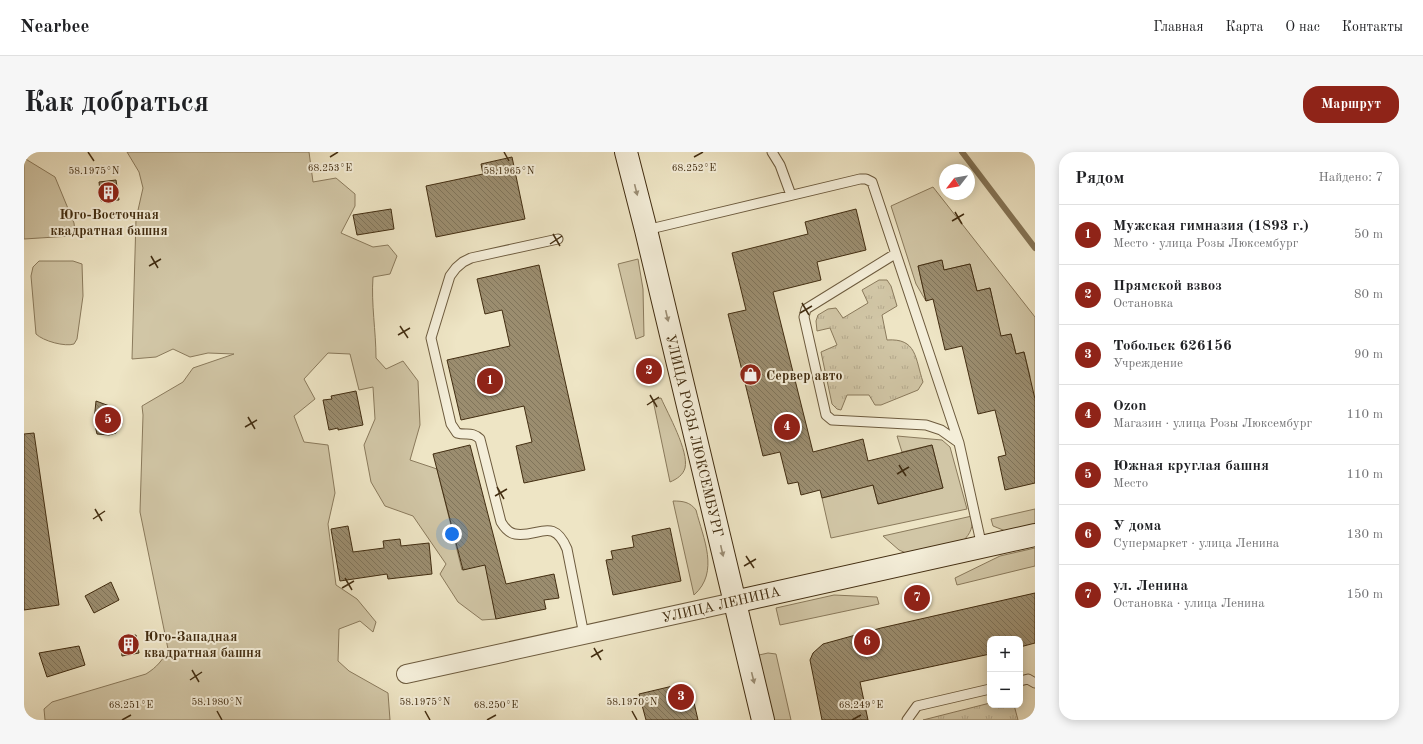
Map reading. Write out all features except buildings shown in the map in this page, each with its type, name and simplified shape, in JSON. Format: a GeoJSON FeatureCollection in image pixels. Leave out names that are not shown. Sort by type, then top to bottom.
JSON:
{"type":"FeatureCollection","features":[{"type":"Feature","properties":{"kind":"main road","name":"УЛИЦА РОЗЫ ЛЮКСЕМБУРГ"},"geometry":{"type":"LineString","coordinates":[[626,152],[763,720]]}},
{"type":"Feature","properties":{"kind":"main road","name":"УЛИЦА ЛЕНИНА"},"geometry":{"type":"LineString","coordinates":[[734,602],[1035,535]]}},
{"type":"Feature","properties":{"kind":"street","name":"УЛИЦА ЛЕНИНА"},"geometry":{"type":"LineString","coordinates":[[406,674],[734,602]]}},
{"type":"Feature","properties":{"kind":"lane"},"geometry":{"type":"LineString","coordinates":[[772,152],[780,165],[791,195]]}},
{"type":"Feature","properties":{"kind":"lane"},"geometry":{"type":"LineString","coordinates":[[646,230],[791,195],[866,179],[872,182],[959,443],[982,547]]}},
{"type":"Feature","properties":{"kind":"lane"},"geometry":{"type":"LineString","coordinates":[[558,239],[480,256],[463,262],[450,276],[431,338],[450,424],[457,433],[475,434],[480,439],[500,522],[514,534],[544,530],[555,532],[562,539],[567,550],[584,635]]}},
{"type":"Feature","properties":{"kind":"lane"},"geometry":{"type":"LineString","coordinates":[[895,254],[806,309],[804,317],[826,415],[832,420],[926,425],[941,430],[959,443]]}},
{"type":"Feature","properties":{"kind":"lane"},"geometry":{"type":"LineString","coordinates":[[1023,680],[1028,679],[1035,683]]}},
{"type":"Feature","properties":{"kind":"lane"},"geometry":{"type":"LineString","coordinates":[[907,720],[917,706],[987,690]]}},
{"type":"Feature","properties":{"kind":"green space"},"geometry":{"type":"Polygon","coordinates":[[[127,152],[309,152],[313,182],[336,178],[355,194],[355,206],[341,233],[373,247],[388,245],[397,256],[390,274],[373,277],[376,358],[386,369],[403,361],[418,381],[420,425],[410,460],[437,469],[462,570],[486,564],[496,619],[482,620],[458,602],[440,574],[446,564],[413,516],[385,506],[371,482],[364,445],[375,419],[373,387],[359,390],[350,354],[328,353],[304,379],[315,399],[294,416],[304,442],[328,445],[335,493],[328,524],[336,585],[357,599],[376,622],[373,632],[360,621],[339,629],[338,661],[349,671],[388,693],[390,720],[45,720],[44,709],[52,702],[146,674],[162,660],[166,653],[168,649],[140,512],[142,406],[183,382],[193,368],[234,354],[208,353],[190,357],[173,349],[156,357],[132,359],[136,219],[143,188],[139,172],[127,152]]]}},
{"type":"Feature","properties":{"kind":"green space"},"geometry":{"type":"Polygon","coordinates":[[[24,158],[55,177],[74,223],[75,232],[71,236],[24,239],[24,158]]]}},
{"type":"Feature","properties":{"kind":"green space"},"geometry":{"type":"Polygon","coordinates":[[[933,187],[939,195],[939,200],[943,200],[1035,317],[1035,397],[1026,399],[1030,376],[1024,352],[1016,354],[1011,334],[994,338],[996,315],[990,288],[977,291],[970,264],[944,270],[941,260],[918,266],[926,301],[916,284],[891,206],[933,187]]]}},
{"type":"Feature","properties":{"kind":"green space"},"geometry":{"type":"Polygon","coordinates":[[[638,259],[643,289],[644,336],[636,339],[618,264],[638,259]]]}},
{"type":"Feature","properties":{"kind":"green space"},"geometry":{"type":"Polygon","coordinates":[[[39,261],[73,261],[82,264],[83,296],[77,339],[74,344],[65,345],[54,343],[39,337],[36,334],[31,276],[33,267],[39,261]]]}},
{"type":"Feature","properties":{"kind":"green space"},"geometry":{"type":"Polygon","coordinates":[[[879,280],[887,280],[891,286],[897,306],[882,315],[887,340],[897,340],[904,342],[909,346],[916,358],[923,382],[918,390],[881,405],[875,405],[869,395],[847,395],[841,410],[837,409],[832,404],[821,352],[837,345],[830,328],[817,331],[816,321],[818,315],[828,309],[836,308],[843,318],[868,303],[862,290],[879,280]]]}},
{"type":"Feature","properties":{"kind":"green space"},"geometry":{"type":"Polygon","coordinates":[[[661,398],[681,443],[685,461],[683,473],[670,482],[653,400],[661,398]]]}},
{"type":"Feature","properties":{"kind":"green space"},"geometry":{"type":"Polygon","coordinates":[[[897,436],[942,440],[950,447],[967,509],[831,538],[822,498],[873,485],[878,504],[943,488],[932,445],[902,452],[897,436]]]}},
{"type":"Feature","properties":{"kind":"green space"},"geometry":{"type":"Polygon","coordinates":[[[673,501],[686,502],[696,510],[705,543],[708,565],[706,576],[702,586],[694,595],[673,501]]]}},
{"type":"Feature","properties":{"kind":"green space"},"geometry":{"type":"Polygon","coordinates":[[[1035,509],[1035,525],[1008,532],[993,526],[991,519],[1035,509]]]}},
{"type":"Feature","properties":{"kind":"green space"},"geometry":{"type":"Polygon","coordinates":[[[972,516],[971,530],[963,541],[906,553],[899,550],[883,536],[972,516]]]}},
{"type":"Feature","properties":{"kind":"green space"},"geometry":{"type":"Polygon","coordinates":[[[1035,548],[1035,566],[957,585],[955,578],[1000,556],[1035,548]]]}},
{"type":"Feature","properties":{"kind":"green space"},"geometry":{"type":"Polygon","coordinates":[[[834,595],[877,597],[879,604],[780,625],[776,608],[834,595]]]}},
{"type":"Feature","properties":{"kind":"green space"},"geometry":{"type":"Polygon","coordinates":[[[768,653],[776,654],[791,720],[769,720],[754,661],[759,655],[768,653]]]}},
{"type":"Feature","properties":{"kind":"green space"},"geometry":{"type":"Polygon","coordinates":[[[987,704],[987,708],[1015,708],[1018,720],[923,720],[987,704]]]}},
{"type":"Feature","properties":{"kind":"waterway"},"geometry":{"type":"LineString","coordinates":[[962,152],[1035,248]]}},
{"type":"Feature","properties":{"kind":"place","name":"Юго-Восточная квадратная башня"},"geometry":{"type":"Point","coordinates":[109,192]}},
{"type":"Feature","properties":{"kind":"place","name":"Прямской взвоз"},"geometry":{"type":"Point","coordinates":[649,371]}},
{"type":"Feature","properties":{"kind":"place","name":"Сервер авто"},"geometry":{"type":"Point","coordinates":[750,375]}},
{"type":"Feature","properties":{"kind":"place","name":"Мужская гимназия (1893 г.)"},"geometry":{"type":"Point","coordinates":[490,381]}},
{"type":"Feature","properties":{"kind":"place","name":"Южная круглая башня"},"geometry":{"type":"Point","coordinates":[108,420]}},
{"type":"Feature","properties":{"kind":"place","name":"Ozon"},"geometry":{"type":"Point","coordinates":[787,427]}},
{"type":"Feature","properties":{"kind":"place","name":"ул. Ленина"},"geometry":{"type":"Point","coordinates":[917,598]}},
{"type":"Feature","properties":{"kind":"place","name":"У дома"},"geometry":{"type":"Point","coordinates":[867,642]}},
{"type":"Feature","properties":{"kind":"place","name":"Юго-Западная квадратная башня"},"geometry":{"type":"Point","coordinates":[128,644]}},
{"type":"Feature","properties":{"kind":"place","name":"Тобольск 626156"},"geometry":{"type":"Point","coordinates":[681,697]}}]}
